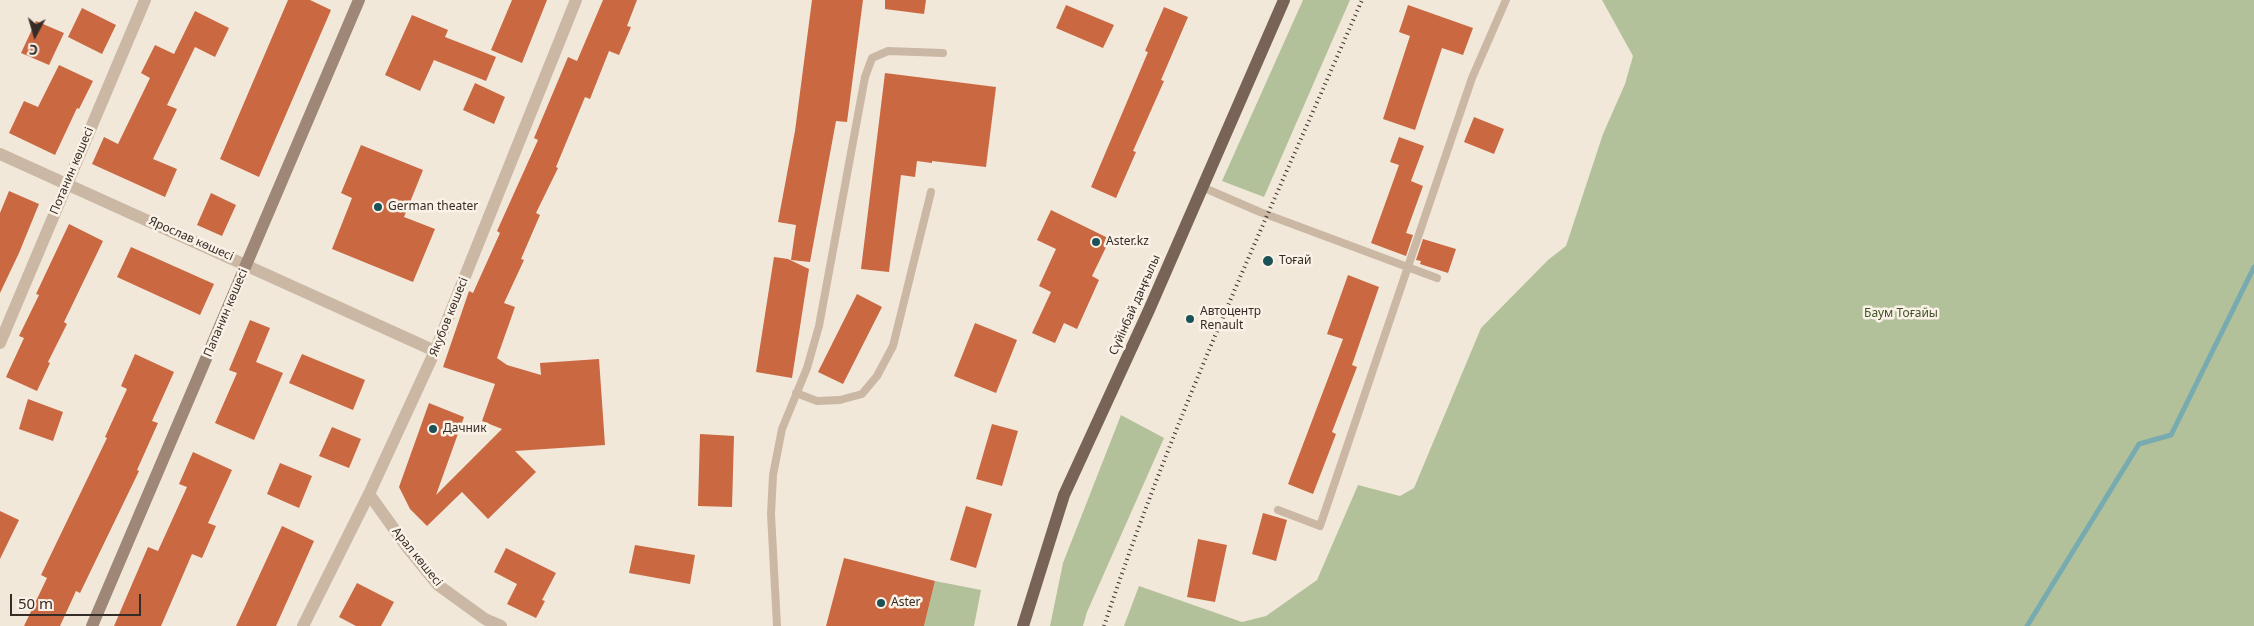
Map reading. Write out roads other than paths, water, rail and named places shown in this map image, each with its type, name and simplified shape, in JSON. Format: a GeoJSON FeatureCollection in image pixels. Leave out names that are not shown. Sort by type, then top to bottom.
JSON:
{"type":"FeatureCollection","features":[{"type":"Feature","properties":{"kind":"main road","name":"Папанин көшесі"},"geometry":{"type":"LineString","coordinates":[[92,626],[359,0]]}},
{"type":"Feature","properties":{"kind":"main road","name":"Сүйінбай даңғылы"},"geometry":{"type":"LineString","coordinates":[[1023,626],[1064,495],[1149,310],[1284,0]]}},
{"type":"Feature","properties":{"kind":"street","name":"Потанин көшесі"},"geometry":{"type":"LineString","coordinates":[[0,343],[66,183],[145,0]]}},
{"type":"Feature","properties":{"kind":"street","name":"Якубов көшесі"},"geometry":{"type":"LineString","coordinates":[[303,626],[369,494],[435,351],[576,0]]}},
{"type":"Feature","properties":{"kind":"street","name":"Ярослав көшесі"},"geometry":{"type":"LineString","coordinates":[[0,154],[247,264],[435,351]]}},
{"type":"Feature","properties":{"kind":"street","name":"Арал көшесі"},"geometry":{"type":"LineString","coordinates":[[369,494],[406,547],[438,586],[485,618],[501,626]]}},
{"type":"Feature","properties":{"kind":"lane"},"geometry":{"type":"LineString","coordinates":[[1278,510],[1320,526],[1472,78],[1506,0]]}},
{"type":"Feature","properties":{"kind":"lane"},"geometry":{"type":"LineString","coordinates":[[777,626],[771,514],[773,475],[782,428],[808,368],[819,326],[865,77],[872,58],[888,52],[943,53]]}},
{"type":"Feature","properties":{"kind":"lane"},"geometry":{"type":"LineString","coordinates":[[1202,187],[1260,212],[1436,278]]}},
{"type":"Feature","properties":{"kind":"lane"},"geometry":{"type":"LineString","coordinates":[[796,393],[817,401],[840,400],[862,394],[877,376],[893,346],[930,192]]}},
{"type":"Feature","properties":{"kind":"waterway"},"geometry":{"type":"LineString","coordinates":[[2027,626],[2139,444],[2171,435],[2254,267]]}},
{"type":"Feature","properties":{"kind":"railway"},"geometry":{"type":"LineString","coordinates":[[1104,626],[1132,546],[1193,388],[1362,0]]}},
{"type":"Feature","properties":{"kind":"place","name":"German theater"},"geometry":{"type":"Point","coordinates":[378,207]}},
{"type":"Feature","properties":{"kind":"place","name":"Aster.kz"},"geometry":{"type":"Point","coordinates":[1096,242]}},
{"type":"Feature","properties":{"kind":"place","name":"Тоғай"},"geometry":{"type":"Point","coordinates":[1268,261]}},
{"type":"Feature","properties":{"kind":"place","name":"Автоцентр Renault"},"geometry":{"type":"Point","coordinates":[1190,319]}},
{"type":"Feature","properties":{"kind":"place","name":"Дачник"},"geometry":{"type":"Point","coordinates":[433,429]}},
{"type":"Feature","properties":{"kind":"place","name":"Aster"},"geometry":{"type":"Point","coordinates":[881,603]}},
{"type":"Feature","properties":{"kind":"park label","name":"Баум Тоғайы"},"geometry":{"type":"Point","coordinates":[1901,314]}}]}
